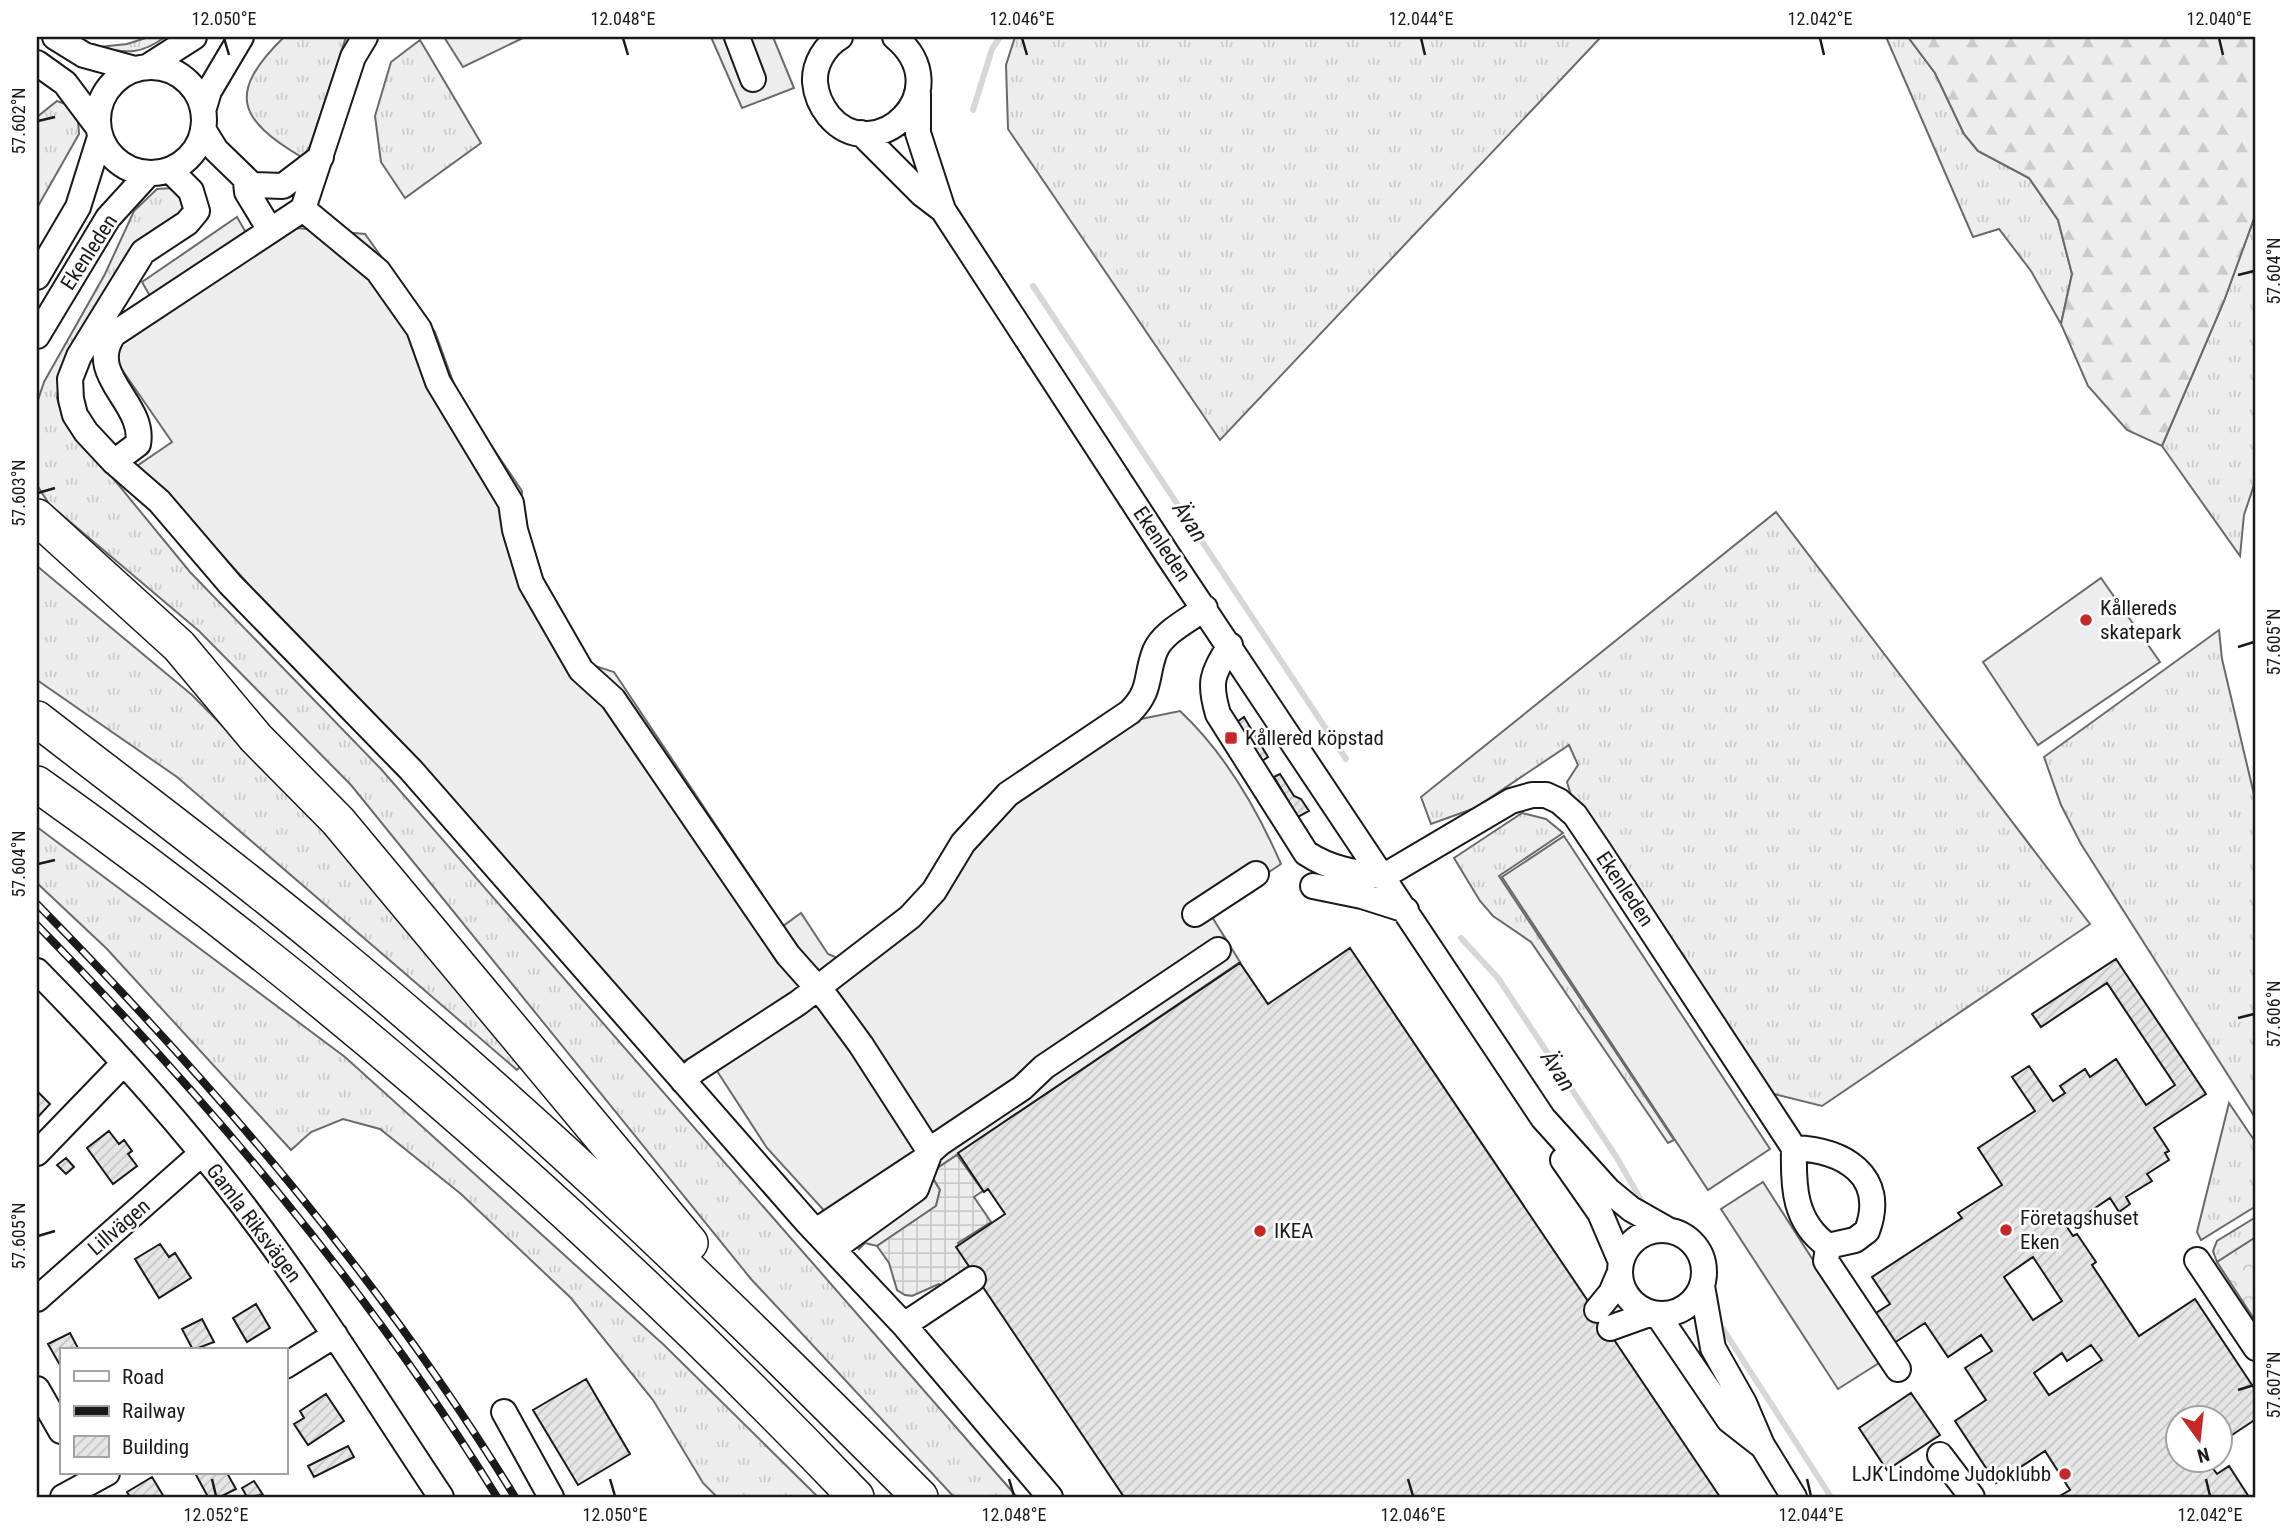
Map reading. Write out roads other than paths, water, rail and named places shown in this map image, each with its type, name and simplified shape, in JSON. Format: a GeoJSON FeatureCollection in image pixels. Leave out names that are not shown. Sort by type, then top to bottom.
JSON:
{"type":"FeatureCollection","features":[{"type":"Feature","properties":{"kind":"highway"},"geometry":{"type":"LineString","coordinates":[[37,517],[178,646],[246,726],[356,841],[799,1376]]}},
{"type":"Feature","properties":{"kind":"highway"},"geometry":{"type":"LineString","coordinates":[[37,549],[129,623],[246,726]]}},
{"type":"Feature","properties":{"kind":"highway"},"geometry":{"type":"LineString","coordinates":[[37,719],[330,948],[481,1078],[636,1217],[920,1497]]}},
{"type":"Feature","properties":{"kind":"highway"},"geometry":{"type":"LineString","coordinates":[[37,783],[140,857],[450,1110],[602,1245],[767,1404],[856,1497]]}},
{"type":"Feature","properties":{"kind":"street"},"geometry":{"type":"LineString","coordinates":[[37,47],[40,37]]}},
{"type":"Feature","properties":{"kind":"street"},"geometry":{"type":"LineString","coordinates":[[55,37],[84,55],[141,69],[166,69],[183,78],[196,93],[203,120],[216,150],[246,182],[262,187],[283,186],[321,157]]}},
{"type":"Feature","properties":{"kind":"street"},"geometry":{"type":"LineString","coordinates":[[99,132],[100,105],[111,85],[194,37]]}},
{"type":"Feature","properties":{"kind":"street"},"geometry":{"type":"LineString","coordinates":[[159,172],[192,154],[209,91],[240,37]]}},
{"type":"Feature","properties":{"kind":"street"},"geometry":{"type":"LineString","coordinates":[[114,462],[138,444],[139,429],[107,370],[104,359],[108,342],[114,334],[303,209],[353,57],[365,37]]}},
{"type":"Feature","properties":{"kind":"street"},"geometry":{"type":"LineString","coordinates":[[737,37],[753,79]]}},
{"type":"Feature","properties":{"kind":"street"},"geometry":{"type":"LineString","coordinates":[[811,37],[815,79]]}},
{"type":"Feature","properties":{"kind":"street"},"geometry":{"type":"LineString","coordinates":[[815,79],[825,50],[840,37]]}},
{"type":"Feature","properties":{"kind":"street","name":"Ekenleden"},"geometry":{"type":"LineString","coordinates":[[895,37],[913,56],[918,68],[918,133],[943,210],[1543,1118],[1608,1190],[1631,1209],[1668,1230],[1680,1233],[1698,1250],[1704,1274],[1702,1286],[1713,1348],[1744,1403],[1762,1445],[1794,1497]]}},
{"type":"Feature","properties":{"kind":"street"},"geometry":{"type":"LineString","coordinates":[[37,63],[65,83],[116,161],[128,169],[159,172],[191,191],[197,211],[187,223],[143,252],[79,356],[70,379],[71,399],[75,415],[86,432],[114,462],[159,501],[230,584],[387,744],[824,1240],[904,1325],[1050,1497]]}},
{"type":"Feature","properties":{"kind":"street","name":"Ekenleden"},"geometry":{"type":"LineString","coordinates":[[815,79],[820,102],[833,120],[861,133],[922,194],[943,210]]}},
{"type":"Feature","properties":{"kind":"street"},"geometry":{"type":"LineString","coordinates":[[861,133],[890,128],[907,114],[918,94]]}},
{"type":"Feature","properties":{"kind":"street","name":"Ekenleden"},"geometry":{"type":"LineString","coordinates":[[37,277],[78,207],[99,132]]}},
{"type":"Feature","properties":{"kind":"street","name":"Ekenleden"},"geometry":{"type":"LineString","coordinates":[[37,336],[108,218],[159,172]]}},
{"type":"Feature","properties":{"kind":"street"},"geometry":{"type":"LineString","coordinates":[[246,182],[247,192],[271,230]]}},
{"type":"Feature","properties":{"kind":"street"},"geometry":{"type":"LineString","coordinates":[[303,209],[378,271],[419,329],[439,382],[511,503],[515,530],[531,583],[581,670],[613,699],[788,954],[818,988],[861,1045],[929,1155]]}},
{"type":"Feature","properties":{"kind":"street"},"geometry":{"type":"LineString","coordinates":[[683,1081],[818,988],[910,917],[934,891],[963,843],[1008,794],[1136,706],[1149,684],[1156,650],[1167,635],[1205,608]]}},
{"type":"Feature","properties":{"kind":"street"},"geometry":{"type":"LineString","coordinates":[[1230,645],[1212,675],[1212,692],[1218,714],[1306,853],[1325,864],[1349,872],[1384,876]]}},
{"type":"Feature","properties":{"kind":"street","name":"Ekenleden"},"geometry":{"type":"LineString","coordinates":[[1384,876],[1511,800],[1546,795],[1559,801],[1575,815],[1794,1148]]}},
{"type":"Feature","properties":{"kind":"street"},"geometry":{"type":"LineString","coordinates":[[1195,914],[1256,874]]}},
{"type":"Feature","properties":{"kind":"street"},"geometry":{"type":"LineString","coordinates":[[1312,886],[1362,896],[1406,910]]}},
{"type":"Feature","properties":{"kind":"street"},"geometry":{"type":"LineString","coordinates":[[824,1240],[929,1155],[1022,1088],[1044,1067],[1219,950]]}},
{"type":"Feature","properties":{"kind":"street","name":"Gamla Riksvägen"},"geometry":{"type":"LineString","coordinates":[[37,971],[123,1064],[259,1226],[335,1335],[441,1497]]}},
{"type":"Feature","properties":{"kind":"street"},"geometry":{"type":"LineString","coordinates":[[37,1153],[123,1064]]}},
{"type":"Feature","properties":{"kind":"street","name":"Ekenleden"},"geometry":{"type":"LineString","coordinates":[[1543,1118],[1560,1157],[1600,1213],[1620,1267],[1624,1290],[1631,1300],[1654,1313],[1729,1420],[1762,1445]]}},
{"type":"Feature","properties":{"kind":"street"},"geometry":{"type":"LineString","coordinates":[[1794,1148],[1831,1153],[1848,1161],[1868,1184],[1874,1200],[1867,1231],[1854,1240],[1828,1246],[1813,1235],[1800,1212],[1794,1179],[1794,1148]]}},
{"type":"Feature","properties":{"kind":"street","name":"Lillvägen"},"geometry":{"type":"LineString","coordinates":[[37,1299],[201,1154]]}},
{"type":"Feature","properties":{"kind":"street"},"geometry":{"type":"LineString","coordinates":[[1668,1230],[1655,1230],[1633,1241],[1620,1267],[1603,1319],[1679,1310],[1696,1297],[1702,1286]]}},
{"type":"Feature","properties":{"kind":"street"},"geometry":{"type":"LineString","coordinates":[[1828,1246],[1826,1261],[1898,1368]]}},
{"type":"Feature","properties":{"kind":"street"},"geometry":{"type":"LineString","coordinates":[[2197,1260],[2256,1348]]}},
{"type":"Feature","properties":{"kind":"street"},"geometry":{"type":"LineString","coordinates":[[904,1325],[973,1279]]}},
{"type":"Feature","properties":{"kind":"street"},"geometry":{"type":"LineString","coordinates":[[287,1365],[335,1335]]}},
{"type":"Feature","properties":{"kind":"street"},"geometry":{"type":"LineString","coordinates":[[37,1389],[60,1429]]}},
{"type":"Feature","properties":{"kind":"street"},"geometry":{"type":"LineString","coordinates":[[504,1412],[551,1497]]}},
{"type":"Feature","properties":{"kind":"street"},"geometry":{"type":"LineString","coordinates":[[1940,1454],[1972,1497]]}},
{"type":"Feature","properties":{"kind":"street"},"geometry":{"type":"LineString","coordinates":[[63,1497],[95,1481]]}},
{"type":"Feature","properties":{"kind":"waterway"},"geometry":{"type":"LineString","coordinates":[[973,110],[992,49],[1000,37]]}},
{"type":"Feature","properties":{"kind":"waterway","name":"Ävan"},"geometry":{"type":"LineString","coordinates":[[1033,286],[1346,759]]}},
{"type":"Feature","properties":{"kind":"waterway","name":"Ävan"},"geometry":{"type":"LineString","coordinates":[[1461,938],[1498,978],[1617,1158],[1645,1207]]}},
{"type":"Feature","properties":{"kind":"waterway","name":"Ävan"},"geometry":{"type":"LineString","coordinates":[[1723,1329],[1831,1497]]}},
{"type":"Feature","properties":{"kind":"railway"},"geometry":{"type":"LineString","coordinates":[[37,904],[168,1042],[293,1187],[409,1338],[515,1497]]}},
{"type":"Feature","properties":{"kind":"railway"},"geometry":{"type":"LineString","coordinates":[[37,925],[163,1059],[283,1198],[395,1344],[497,1497]]}},
{"type":"Feature","properties":{"kind":"place","name":"Kållereds skatepark"},"geometry":{"type":"Point","coordinates":[2086,620]}},
{"type":"Feature","properties":{"kind":"place","name":"Kållered köpstad"},"geometry":{"type":"Point","coordinates":[1231,738]}},
{"type":"Feature","properties":{"kind":"place","name":"Företagshuset Eken"},"geometry":{"type":"Point","coordinates":[2006,1230]}},
{"type":"Feature","properties":{"kind":"place","name":"IKEA"},"geometry":{"type":"Point","coordinates":[1260,1231]}},
{"type":"Feature","properties":{"kind":"place","name":"LJK Lindome Judoklubb"},"geometry":{"type":"Point","coordinates":[2065,1474]}}]}
